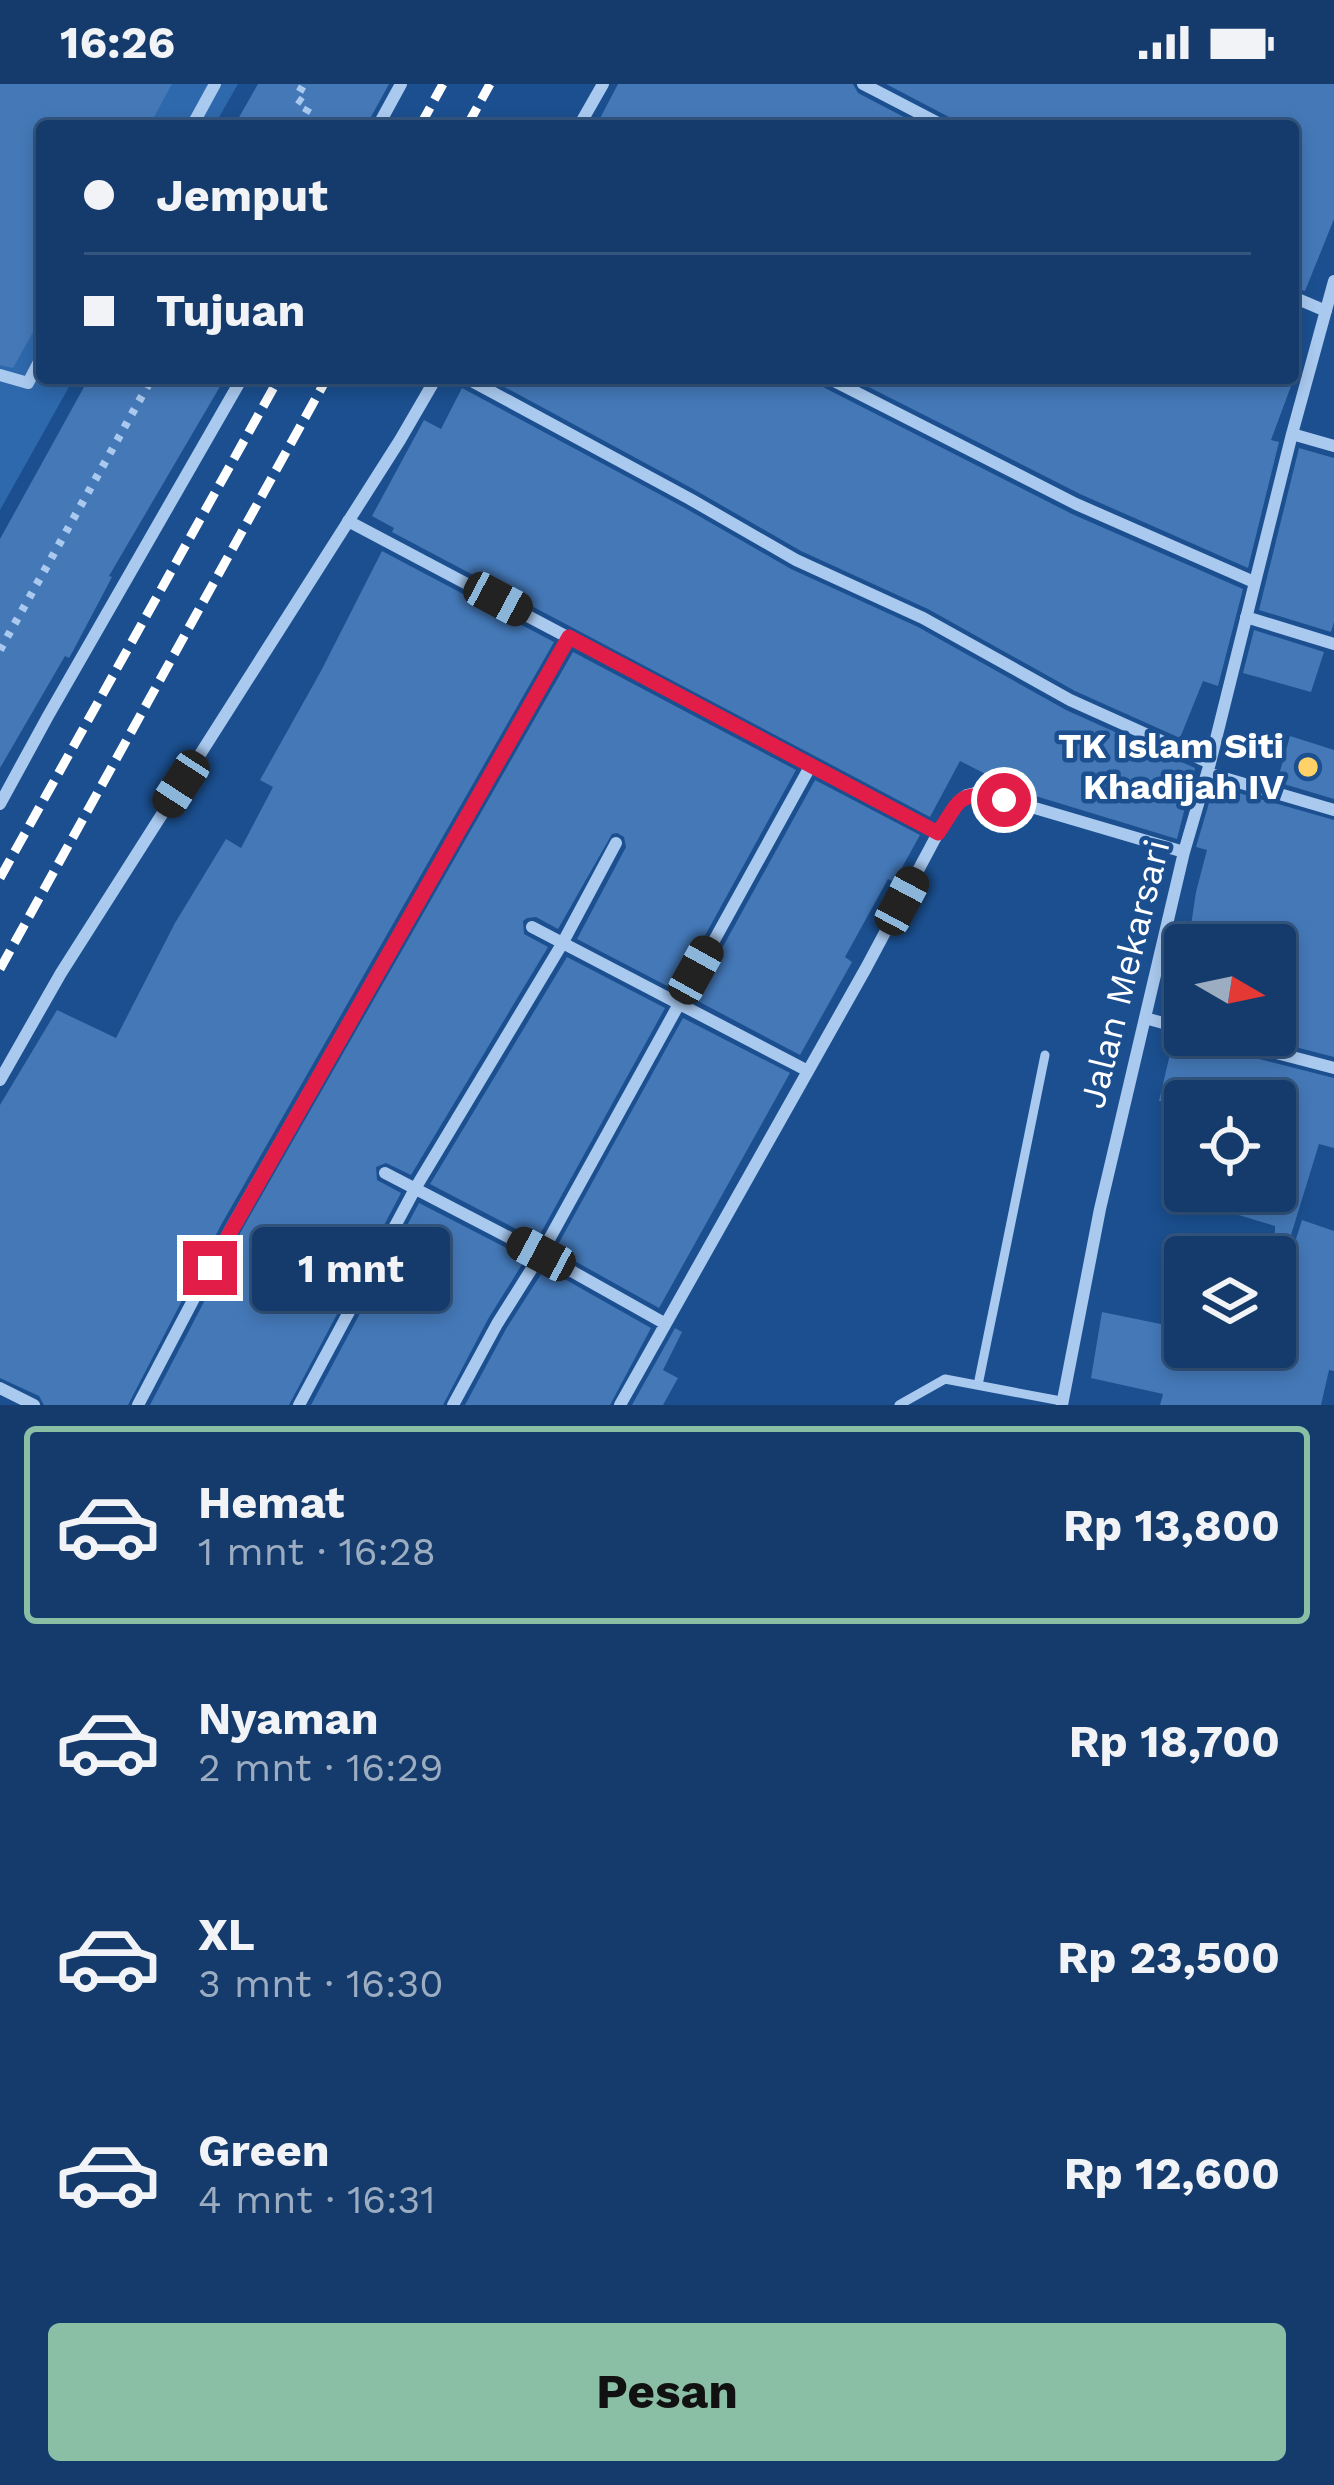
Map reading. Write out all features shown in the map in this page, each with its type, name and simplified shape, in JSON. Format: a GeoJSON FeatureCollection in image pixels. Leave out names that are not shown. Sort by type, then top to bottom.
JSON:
{"type":"FeatureCollection","features":[{"type":"Feature","properties":{"kind":"street"},"geometry":{"type":"LineString","coordinates":[[195,120],[215,84]]}},
{"type":"Feature","properties":{"kind":"street"},"geometry":{"type":"LineString","coordinates":[[381,120],[401,84]]}},
{"type":"Feature","properties":{"kind":"street"},"geometry":{"type":"LineString","coordinates":[[582,120],[603,84]]}},
{"type":"Feature","properties":{"kind":"street"},"geometry":{"type":"LineString","coordinates":[[863,84],[932,120]]}},
{"type":"Feature","properties":{"kind":"street","name":"Jalan Mekarsari"},"geometry":{"type":"LineString","coordinates":[[1061,1403],[1100,1209],[1184,852],[1334,281]]}},
{"type":"Feature","properties":{"kind":"street"},"geometry":{"type":"LineString","coordinates":[[1299,300],[1326,311]]}},
{"type":"Feature","properties":{"kind":"street"},"geometry":{"type":"LineString","coordinates":[[0,375],[28,383],[36,368]]}},
{"type":"Feature","properties":{"kind":"street"},"geometry":{"type":"LineString","coordinates":[[0,804],[239,384]]}},
{"type":"Feature","properties":{"kind":"street"},"geometry":{"type":"LineString","coordinates":[[0,1080],[61,973],[432,384]]}},
{"type":"Feature","properties":{"kind":"street"},"geometry":{"type":"LineString","coordinates":[[478,384],[796,560],[923,618],[1070,700],[1209,768],[1334,810]]}},
{"type":"Feature","properties":{"kind":"street"},"geometry":{"type":"LineString","coordinates":[[840,384],[1076,504],[1254,582]]}},
{"type":"Feature","properties":{"kind":"street"},"geometry":{"type":"LineString","coordinates":[[1292,434],[1334,446]]}},
{"type":"Feature","properties":{"kind":"street"},"geometry":{"type":"LineString","coordinates":[[352,515],[569,637],[938,833]]}},
{"type":"Feature","properties":{"kind":"street"},"geometry":{"type":"LineString","coordinates":[[1246,617],[1334,644]]}},
{"type":"Feature","properties":{"kind":"street"},"geometry":{"type":"LineString","coordinates":[[138,1405],[230,1230],[569,637]]}},
{"type":"Feature","properties":{"kind":"street"},"geometry":{"type":"LineString","coordinates":[[453,1405],[811,765]]}},
{"type":"Feature","properties":{"kind":"street"},"geometry":{"type":"LineString","coordinates":[[620,1405],[961,799],[975,794],[1184,852]]}},
{"type":"Feature","properties":{"kind":"street"},"geometry":{"type":"LineString","coordinates":[[298,1405],[416,1187],[562,944],[616,843]]}},
{"type":"Feature","properties":{"kind":"street"},"geometry":{"type":"LineString","coordinates":[[532,927],[808,1071]]}},
{"type":"Feature","properties":{"kind":"street"},"geometry":{"type":"LineString","coordinates":[[1144,1018],[1164,1023]]}},
{"type":"Feature","properties":{"kind":"street"},"geometry":{"type":"LineString","coordinates":[[1288,1056],[1334,1068]]}},
{"type":"Feature","properties":{"kind":"street"},"geometry":{"type":"LineString","coordinates":[[386,1173],[664,1323]]}},
{"type":"Feature","properties":{"kind":"street"},"geometry":{"type":"LineString","coordinates":[[0,1388],[34,1405]]}},
{"type":"Feature","properties":{"kind":"lane"},"geometry":{"type":"LineString","coordinates":[[978,1384],[1046,1055]]}},
{"type":"Feature","properties":{"kind":"lane"},"geometry":{"type":"LineString","coordinates":[[899,1405],[945,1378],[1061,1403]]}},
{"type":"Feature","properties":{"kind":"path"},"geometry":{"type":"LineString","coordinates":[[301,120],[309,107],[296,98],[304,84]]}},
{"type":"Feature","properties":{"kind":"path"},"geometry":{"type":"LineString","coordinates":[[0,650],[149,384]]}},
{"type":"Feature","properties":{"kind":"shaded area"},"geometry":{"type":"Polygon","coordinates":[[[0,84],[238,84],[217,120],[36,120],[36,384],[71,384],[0,510],[0,84]]]}},
{"type":"Feature","properties":{"kind":"building"},"geometry":{"type":"Polygon","coordinates":[[[0,84],[172,84],[152,120],[36,120],[36,327],[13,368],[0,365],[0,84]]]}},
{"type":"Feature","properties":{"kind":"building"},"geometry":{"type":"Polygon","coordinates":[[[258,84],[389,84],[369,120],[237,120],[258,84]]]}},
{"type":"Feature","properties":{"kind":"building"},"geometry":{"type":"Polygon","coordinates":[[[618,84],[853,84],[858,93],[910,120],[599,120],[618,84]]]}},
{"type":"Feature","properties":{"kind":"building"},"geometry":{"type":"Polygon","coordinates":[[[886,84],[1334,84],[1334,219],[1305,291],[1299,289],[1299,120],[949,117],[886,84]]]}},
{"type":"Feature","properties":{"kind":"building"},"geometry":{"type":"Polygon","coordinates":[[[86,384],[221,384],[109,576],[69,658],[65,656],[0,768],[0,539],[86,384]]]}},
{"type":"Feature","properties":{"kind":"building"},"geometry":{"type":"Polygon","coordinates":[[[499,384],[821,384],[1072,514],[1243,589],[1218,686],[1203,681],[1180,738],[1075,691],[928,609],[801,551],[499,384]]]}},
{"type":"Feature","properties":{"kind":"building"},"geometry":{"type":"Polygon","coordinates":[[[863,384],[1292,384],[1271,440],[1279,442],[1248,568],[1080,494],[863,384]]]}},
{"type":"Feature","properties":{"kind":"building"},"geometry":{"type":"Polygon","coordinates":[[[462,388],[791,569],[918,627],[1066,710],[1195,768],[1177,839],[1019,791],[960,761],[930,817],[392,532],[394,528],[372,516],[424,420],[441,429],[462,388]]]}},
{"type":"Feature","properties":{"kind":"building"},"geometry":{"type":"Polygon","coordinates":[[[1299,448],[1334,458],[1331,632],[1259,610],[1299,448]]]}},
{"type":"Feature","properties":{"kind":"building"},"geometry":{"type":"Polygon","coordinates":[[[382,551],[554,642],[221,1225],[128,1405],[44,1405],[39,1396],[0,1378],[0,1105],[57,1010],[116,1038],[175,923],[226,839],[241,848],[273,787],[260,780],[382,551]]]}},
{"type":"Feature","properties":{"kind":"building"},"geometry":{"type":"Polygon","coordinates":[[[1254,630],[1324,652],[1311,692],[1243,673],[1254,630]]]}},
{"type":"Feature","properties":{"kind":"building"},"geometry":{"type":"Polygon","coordinates":[[[573,652],[796,770],[675,990],[577,939],[626,847],[624,837],[612,834],[558,929],[536,917],[523,921],[524,934],[548,947],[411,1175],[386,1163],[376,1167],[377,1180],[401,1193],[289,1405],[150,1405],[239,1235],[573,652]]]}},
{"type":"Feature","properties":{"kind":"building","name":"TK Islam Siti Khadijah IV"},"geometry":{"type":"Polygon","coordinates":[[[1290,736],[1334,750],[1334,799],[1277,782],[1290,736]]]}},
{"type":"Feature","properties":{"kind":"building"},"geometry":{"type":"Polygon","coordinates":[[[815,780],[920,835],[894,882],[888,879],[845,957],[852,962],[800,1055],[694,999],[815,780]]]}},
{"type":"Feature","properties":{"kind":"building"},"geometry":{"type":"Polygon","coordinates":[[[1214,786],[1334,820],[1334,1057],[1296,1047],[1296,924],[1191,924],[1207,850],[1196,847],[1214,786]]]}},
{"type":"Feature","properties":{"kind":"building"},"geometry":{"type":"Polygon","coordinates":[[[567,957],[665,1008],[537,1240],[430,1184],[567,957]]]}},
{"type":"Feature","properties":{"kind":"building"},"geometry":{"type":"Polygon","coordinates":[[[683,1018],[790,1073],[659,1308],[555,1250],[683,1018]]]}},
{"type":"Feature","properties":{"kind":"building"},"geometry":{"type":"Polygon","coordinates":[[[1170,1056],[1248,1056],[1334,1078],[1334,1148],[1319,1144],[1291,1236],[1275,1236],[1275,1226],[1228,1212],[1296,1212],[1296,1080],[1164,1080],[1164,1101],[1159,1101],[1170,1056]]]}},
{"type":"Feature","properties":{"kind":"building"},"geometry":{"type":"Polygon","coordinates":[[[419,1203],[526,1258],[443,1405],[311,1405],[419,1203]]]}},
{"type":"Feature","properties":{"kind":"building"},"geometry":{"type":"Polygon","coordinates":[[[1302,1220],[1334,1231],[1334,1371],[1329,1370],[1321,1405],[1160,1405],[1163,1394],[1091,1378],[1102,1312],[1164,1325],[1164,1368],[1296,1368],[1296,1239],[1302,1220]]]}},
{"type":"Feature","properties":{"kind":"building"},"geometry":{"type":"Polygon","coordinates":[[[545,1268],[651,1328],[610,1405],[465,1405],[506,1329],[545,1268]]]}},
{"type":"Feature","properties":{"kind":"building"},"geometry":{"type":"Polygon","coordinates":[[[675,1328],[682,1332],[663,1370],[678,1378],[663,1405],[632,1405],[675,1328]]]}},
{"type":"Feature","properties":{"kind":"railway"},"geometry":{"type":"LineString","coordinates":[[423,120],[443,84]]}},
{"type":"Feature","properties":{"kind":"railway"},"geometry":{"type":"LineString","coordinates":[[470,120],[490,84]]}},
{"type":"Feature","properties":{"kind":"railway"},"geometry":{"type":"LineString","coordinates":[[0,878],[276,384]]}},
{"type":"Feature","properties":{"kind":"railway"},"geometry":{"type":"LineString","coordinates":[[0,969],[324,384]]}},
{"type":"Feature","properties":{"kind":"place","name":"TK Islam Siti Khadijah IV"},"geometry":{"type":"Point","coordinates":[1308,767]}},
{"type":"Feature","properties":{"kind":"route"},"geometry":{"type":"LineString","coordinates":[[210,1268],[569,637],[938,833],[967,795],[1004,800]]}}]}
